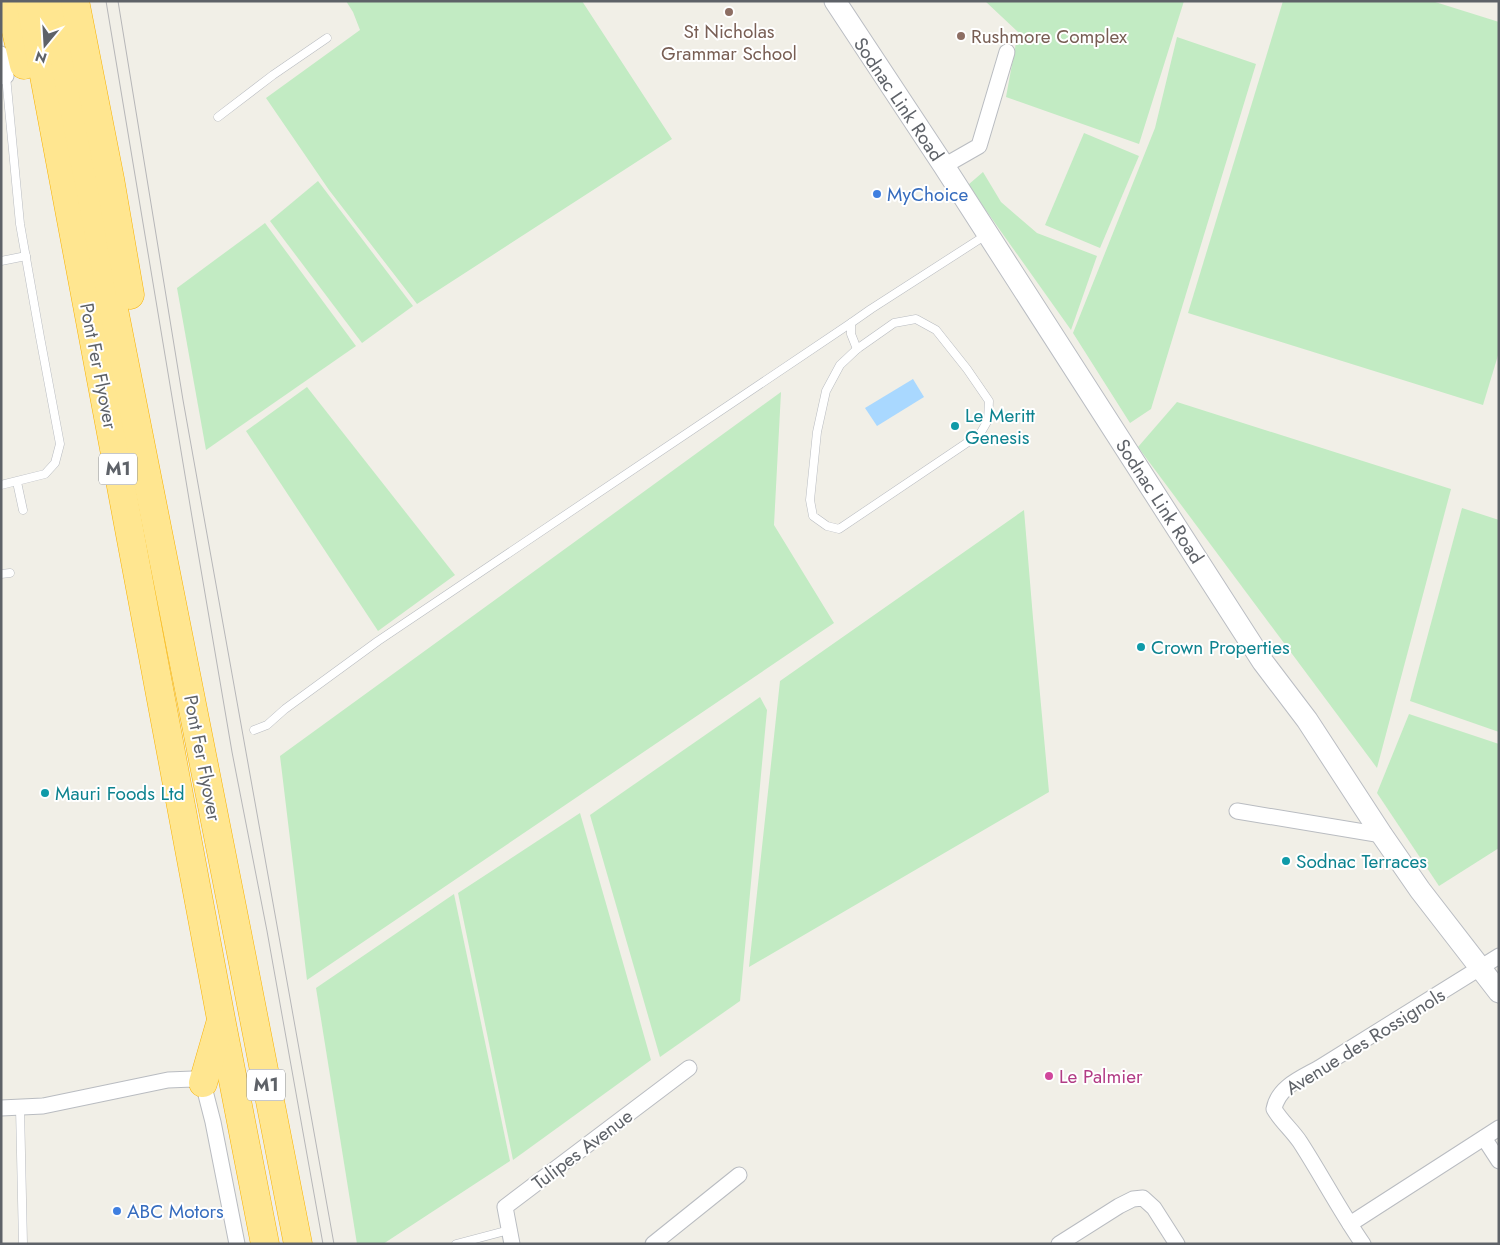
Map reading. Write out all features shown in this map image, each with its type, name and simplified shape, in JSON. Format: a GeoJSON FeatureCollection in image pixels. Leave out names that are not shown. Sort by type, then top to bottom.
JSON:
{"type":"FeatureCollection","features":[{"type":"Feature","properties":{"kind":"highway"},"geometry":{"type":"LineString","coordinates":[[9,1],[24,62],[39,150],[77,333],[146,699],[206,938]]}},
{"type":"Feature","properties":{"kind":"highway","name":"Pont Fer Flyover"},"geometry":{"type":"LineString","coordinates":[[30,1],[206,938]]}},
{"type":"Feature","properties":{"kind":"highway","name":"Pont Fer Flyover"},"geometry":{"type":"LineString","coordinates":[[53,1],[236,927]]}},
{"type":"Feature","properties":{"kind":"highway"},"geometry":{"type":"LineString","coordinates":[[75,1],[110,179],[185,613],[205,709],[236,927]]}},
{"type":"Feature","properties":{"kind":"highway","name":"M1"},"geometry":{"type":"LineString","coordinates":[[236,927],[298,1244]]}},
{"type":"Feature","properties":{"kind":"highway","name":"M1"},"geometry":{"type":"LineString","coordinates":[[206,938],[265,1244]]}},
{"type":"Feature","properties":{"kind":"highway"},"geometry":{"type":"LineString","coordinates":[[203,1082],[221,1020]]}},
{"type":"Feature","properties":{"kind":"main road","name":"Sodnac Link Road"},"geometry":{"type":"LineString","coordinates":[[834,1],[944,166],[1263,662],[1307,720],[1420,890],[1499,992]]}},
{"type":"Feature","properties":{"kind":"street"},"geometry":{"type":"LineString","coordinates":[[944,166],[979,146],[1007,52]]}},
{"type":"Feature","properties":{"kind":"street"},"geometry":{"type":"LineString","coordinates":[[1,54],[4,76]]}},
{"type":"Feature","properties":{"kind":"street"},"geometry":{"type":"LineString","coordinates":[[1237,811],[1382,835]]}},
{"type":"Feature","properties":{"kind":"street","name":"Avenue des Rossignols"},"geometry":{"type":"LineString","coordinates":[[1363,1244],[1299,1140],[1274,1109],[1276,1099],[1282,1091],[1295,1081],[1499,956]]}},
{"type":"Feature","properties":{"kind":"street","name":"Tulipes Avenue"},"geometry":{"type":"LineString","coordinates":[[510,1237],[505,1207],[689,1068]]}},
{"type":"Feature","properties":{"kind":"street"},"geometry":{"type":"LineString","coordinates":[[1,1108],[43,1106],[168,1080],[193,1079],[203,1082],[212,1116],[237,1244]]}},
{"type":"Feature","properties":{"kind":"street"},"geometry":{"type":"LineString","coordinates":[[1350,1224],[1499,1128]]}},
{"type":"Feature","properties":{"kind":"street"},"geometry":{"type":"LineString","coordinates":[[1484,1138],[1499,1161]]}},
{"type":"Feature","properties":{"kind":"street"},"geometry":{"type":"LineString","coordinates":[[653,1244],[739,1175]]}},
{"type":"Feature","properties":{"kind":"street"},"geometry":{"type":"LineString","coordinates":[[1060,1244],[1119,1206],[1133,1199],[1143,1198],[1154,1208],[1177,1244]]}},
{"type":"Feature","properties":{"kind":"lane"},"geometry":{"type":"LineString","coordinates":[[218,117],[273,75],[327,38]]}},
{"type":"Feature","properties":{"kind":"lane"},"geometry":{"type":"LineString","coordinates":[[1,485],[45,474],[55,462],[60,444],[20,224],[4,76]]}},
{"type":"Feature","properties":{"kind":"lane"},"geometry":{"type":"LineString","coordinates":[[254,730],[267,725],[285,709],[378,641],[870,309],[988,234]]}},
{"type":"Feature","properties":{"kind":"lane"},"geometry":{"type":"LineString","coordinates":[[1,262],[26,256]]}},
{"type":"Feature","properties":{"kind":"lane"},"geometry":{"type":"LineString","coordinates":[[916,319],[936,330],[967,369],[989,401],[988,420],[980,434],[839,529],[827,526],[813,516],[810,500],[812,480],[817,432],[826,391],[840,365],[857,349],[894,323],[916,319]]}},
{"type":"Feature","properties":{"kind":"lane"},"geometry":{"type":"LineString","coordinates":[[851,323],[851,334],[857,349]]}},
{"type":"Feature","properties":{"kind":"lane"},"geometry":{"type":"LineString","coordinates":[[17,482],[23,510]]}},
{"type":"Feature","properties":{"kind":"lane"},"geometry":{"type":"LineString","coordinates":[[1,574],[10,573]]}},
{"type":"Feature","properties":{"kind":"lane"},"geometry":{"type":"LineString","coordinates":[[20,1108],[23,1244]]}},
{"type":"Feature","properties":{"kind":"lane"},"geometry":{"type":"LineString","coordinates":[[456,1244],[510,1237]]}},
{"type":"Feature","properties":{"kind":"green space"},"geometry":{"type":"Polygon","coordinates":[[[346,1],[582,1],[672,139],[417,304],[329,190],[266,98],[360,30],[353,12],[346,1]]]}},
{"type":"Feature","properties":{"kind":"green space"},"geometry":{"type":"Polygon","coordinates":[[[985,1],[1184,1],[1139,144],[1006,97],[1018,32],[985,1]]]}},
{"type":"Feature","properties":{"kind":"green space"},"geometry":{"type":"Polygon","coordinates":[[[1283,1],[1432,1],[1499,22],[1499,352],[1483,405],[1188,313],[1283,1]]]}},
{"type":"Feature","properties":{"kind":"green space"},"geometry":{"type":"Polygon","coordinates":[[[1177,37],[1256,64],[1151,409],[1130,423],[1073,333],[1155,128],[1177,37]]]}},
{"type":"Feature","properties":{"kind":"green space"},"geometry":{"type":"Polygon","coordinates":[[[1084,133],[1139,156],[1100,248],[1045,225],[1084,133]]]}},
{"type":"Feature","properties":{"kind":"green space"},"geometry":{"type":"Polygon","coordinates":[[[983,172],[1001,202],[1037,233],[1097,256],[1071,330],[968,185],[983,172]]]}},
{"type":"Feature","properties":{"kind":"green space"},"geometry":{"type":"Polygon","coordinates":[[[318,181],[413,306],[362,343],[270,221],[318,181]]]}},
{"type":"Feature","properties":{"kind":"green space"},"geometry":{"type":"Polygon","coordinates":[[[265,223],[356,346],[206,450],[177,288],[265,223]]]}},
{"type":"Feature","properties":{"kind":"green space"},"geometry":{"type":"Polygon","coordinates":[[[307,387],[455,575],[378,631],[246,431],[307,387]]]}},
{"type":"Feature","properties":{"kind":"green space"},"geometry":{"type":"Polygon","coordinates":[[[781,392],[774,525],[834,623],[307,980],[280,756],[781,392]]]}},
{"type":"Feature","properties":{"kind":"green space"},"geometry":{"type":"Polygon","coordinates":[[[1177,402],[1451,489],[1377,768],[1138,447],[1177,402]]]}},
{"type":"Feature","properties":{"kind":"green space"},"geometry":{"type":"Polygon","coordinates":[[[1462,508],[1499,520],[1499,732],[1410,701],[1462,508]]]}},
{"type":"Feature","properties":{"kind":"green space"},"geometry":{"type":"Polygon","coordinates":[[[1024,510],[1049,792],[749,967],[780,681],[1024,510]]]}},
{"type":"Feature","properties":{"kind":"green space"},"geometry":{"type":"Polygon","coordinates":[[[760,697],[767,710],[740,1001],[660,1057],[590,815],[760,697]]]}},
{"type":"Feature","properties":{"kind":"green space"},"geometry":{"type":"Polygon","coordinates":[[[1409,714],[1499,744],[1499,848],[1439,886],[1377,793],[1409,714]]]}},
{"type":"Feature","properties":{"kind":"green space"},"geometry":{"type":"Polygon","coordinates":[[[580,813],[651,1060],[513,1160],[458,893],[580,813]]]}},
{"type":"Feature","properties":{"kind":"green space"},"geometry":{"type":"Polygon","coordinates":[[[454,894],[510,1161],[383,1244],[357,1244],[316,988],[454,894]]]}},
{"type":"Feature","properties":{"kind":"water"},"geometry":{"type":"Polygon","coordinates":[[[913,379],[924,397],[877,426],[865,408],[913,379]]]}},
{"type":"Feature","properties":{"kind":"tram line"},"geometry":{"type":"LineString","coordinates":[[106,1],[232,752],[267,931],[323,1244]]}},
{"type":"Feature","properties":{"kind":"tram line"},"geometry":{"type":"LineString","coordinates":[[118,1],[183,400],[334,1244]]}},
{"type":"Feature","properties":{"kind":"place","name":"St Nicholas Grammar School"},"geometry":{"type":"Point","coordinates":[729,12]}},
{"type":"Feature","properties":{"kind":"place","name":"Rushmore Complex"},"geometry":{"type":"Point","coordinates":[961,36]}},
{"type":"Feature","properties":{"kind":"place","name":"MyChoice"},"geometry":{"type":"Point","coordinates":[877,194]}},
{"type":"Feature","properties":{"kind":"place","name":"Le Meritt Genesis"},"geometry":{"type":"Point","coordinates":[955,426]}},
{"type":"Feature","properties":{"kind":"place","name":"Crown Properties"},"geometry":{"type":"Point","coordinates":[1141,647]}},
{"type":"Feature","properties":{"kind":"place","name":"Mauri Foods Ltd"},"geometry":{"type":"Point","coordinates":[45,793]}},
{"type":"Feature","properties":{"kind":"place","name":"Sodnac Terraces"},"geometry":{"type":"Point","coordinates":[1286,861]}},
{"type":"Feature","properties":{"kind":"place","name":"Le Palmier"},"geometry":{"type":"Point","coordinates":[1049,1076]}},
{"type":"Feature","properties":{"kind":"place","name":"ABC Motors"},"geometry":{"type":"Point","coordinates":[117,1211]}}]}
